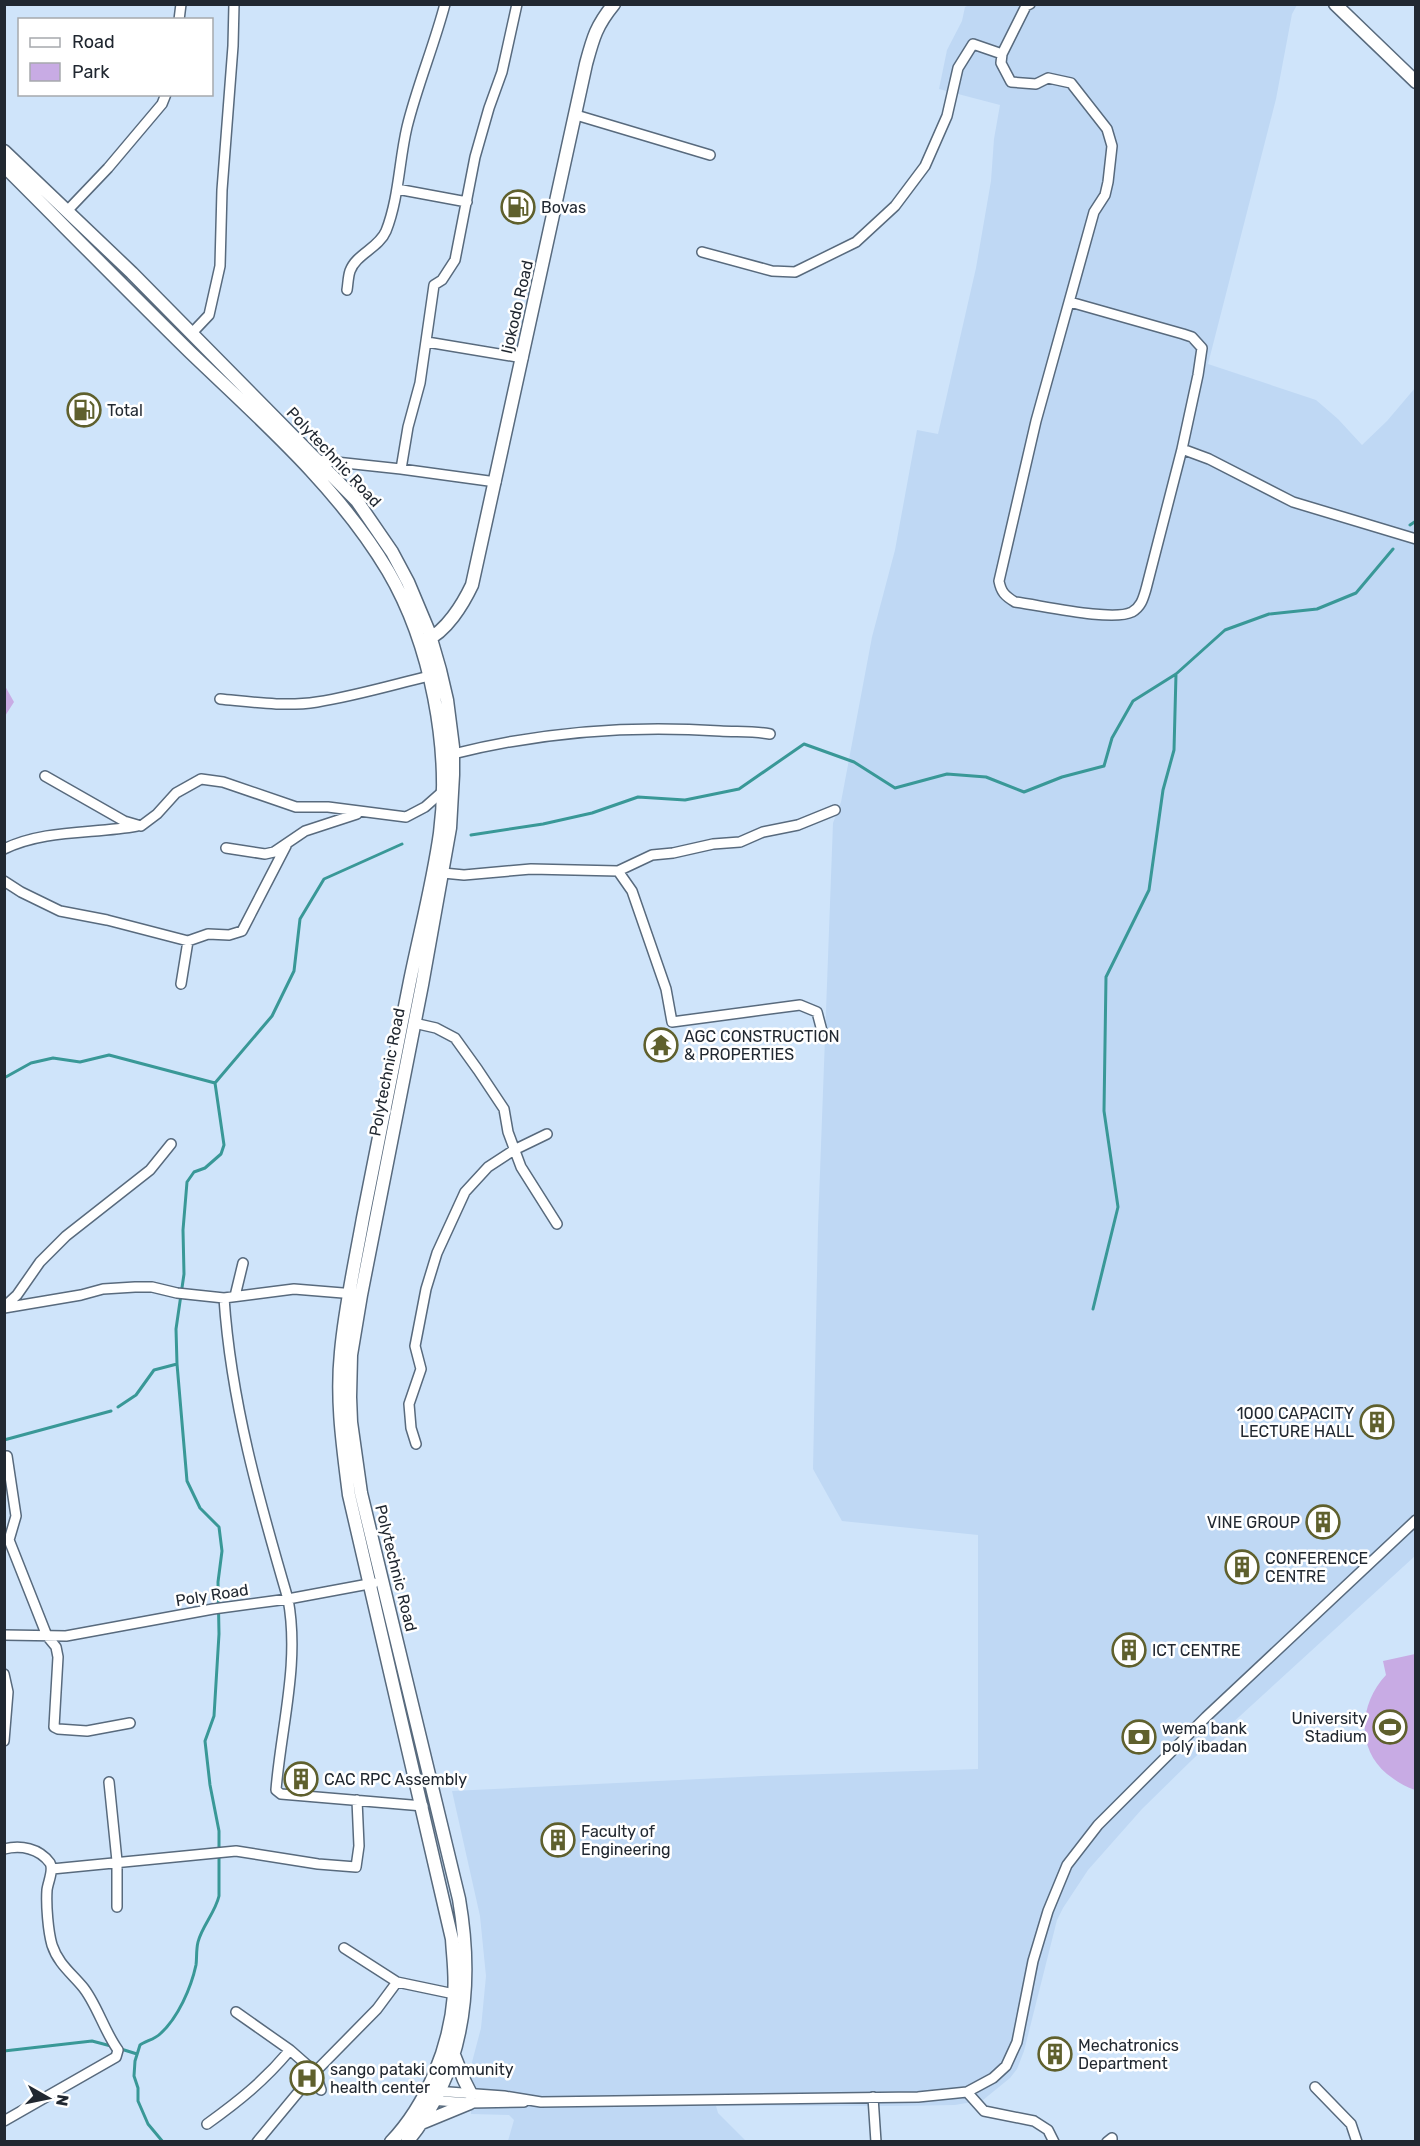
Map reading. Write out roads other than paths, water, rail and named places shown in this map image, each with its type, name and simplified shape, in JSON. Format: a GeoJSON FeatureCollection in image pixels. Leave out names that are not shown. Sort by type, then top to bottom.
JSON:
{"type":"FeatureCollection","features":[{"type":"Feature","properties":{"kind":"main road","name":"Ijokodo Road"},"geometry":{"type":"LineString","coordinates":[[425,640],[439,632],[460,607],[471,585],[496,482],[593,38],[600,21],[614,4]]}},
{"type":"Feature","properties":{"kind":"main road"},"geometry":{"type":"LineString","coordinates":[[1335,4],[1416,82]]}},
{"type":"Feature","properties":{"kind":"main road","name":"Polytechnic Road"},"geometry":{"type":"LineString","coordinates":[[4,151],[132,273],[357,501],[392,552],[408,582],[420,627],[447,700],[453,754],[450,828],[414,1023],[341,1351],[339,1423],[349,1495],[376,1582],[425,1759],[462,1918],[466,1969],[460,1995],[430,2095],[419,2124],[407,2142]]}},
{"type":"Feature","properties":{"kind":"main road","name":"Polytechnic Road"},"geometry":{"type":"LineString","coordinates":[[4,166],[323,484],[350,516],[377,554],[420,627]]}},
{"type":"Feature","properties":{"kind":"main road"},"geometry":{"type":"LineString","coordinates":[[420,627],[452,616]]}},
{"type":"Feature","properties":{"kind":"main road","name":"Polytechnic Road"},"geometry":{"type":"LineString","coordinates":[[355,1294],[375,1148],[440,832],[442,792],[439,721],[429,676],[425,640]]}},
{"type":"Feature","properties":{"kind":"main road","name":"Polytechnic Road"},"geometry":{"type":"LineString","coordinates":[[376,1582],[412,1762],[452,1939],[460,1995],[454,2055],[430,2095],[391,2142]]}},
{"type":"Feature","properties":{"kind":"main road"},"geometry":{"type":"LineString","coordinates":[[412,1762],[425,1759]]}},
{"type":"Feature","properties":{"kind":"main road"},"geometry":{"type":"LineString","coordinates":[[419,2124],[471,2098],[454,2055]]}},
{"type":"Feature","properties":{"kind":"street"},"geometry":{"type":"LineString","coordinates":[[191,334],[209,315],[220,266],[222,190],[234,4]]}},
{"type":"Feature","properties":{"kind":"street"},"geometry":{"type":"LineString","coordinates":[[347,290],[350,272],[355,263],[381,240],[386,231],[397,189],[404,139],[412,106],[445,4]]}},
{"type":"Feature","properties":{"kind":"street"},"geometry":{"type":"LineString","coordinates":[[401,469],[408,427],[420,383],[434,285],[455,260],[475,157],[502,72],[517,4]]}},
{"type":"Feature","properties":{"kind":"street"},"geometry":{"type":"LineString","coordinates":[[1030,4],[1026,6],[1002,54],[1001,63],[1011,82],[1036,84],[1047,78],[1071,83],[1107,129],[1112,146],[1108,182],[1104,195],[1094,212],[1036,421],[999,581],[1001,591],[1015,602],[1096,614],[1124,615],[1134,611],[1142,603],[1182,449],[1202,348],[1192,337],[1070,302]]}},
{"type":"Feature","properties":{"kind":"street"},"geometry":{"type":"LineString","coordinates":[[702,252],[772,271],[795,272],[856,242],[895,206],[925,166],[947,116],[958,68],[973,44],[1002,54]]}},
{"type":"Feature","properties":{"kind":"street"},"geometry":{"type":"LineString","coordinates":[[67,211],[108,168],[162,104],[165,96]]}},
{"type":"Feature","properties":{"kind":"street"},"geometry":{"type":"LineString","coordinates":[[576,115],[710,155]]}},
{"type":"Feature","properties":{"kind":"street"},"geometry":{"type":"LineString","coordinates":[[397,189],[467,202]]}},
{"type":"Feature","properties":{"kind":"street"},"geometry":{"type":"LineString","coordinates":[[427,342],[523,358]]}},
{"type":"Feature","properties":{"kind":"street"},"geometry":{"type":"LineString","coordinates":[[1182,449],[1209,459],[1293,501],[1416,539]]}},
{"type":"Feature","properties":{"kind":"street"},"geometry":{"type":"LineString","coordinates":[[317,460],[496,482]]}},
{"type":"Feature","properties":{"kind":"street"},"geometry":{"type":"LineString","coordinates":[[220,699],[277,704],[315,702],[429,676]]}},
{"type":"Feature","properties":{"kind":"street"},"geometry":{"type":"LineString","coordinates":[[453,754],[491,744],[568,733],[676,728],[770,734]]}},
{"type":"Feature","properties":{"kind":"street"},"geometry":{"type":"LineString","coordinates":[[45,776],[124,821],[141,826]]}},
{"type":"Feature","properties":{"kind":"street"},"geometry":{"type":"LineString","coordinates":[[4,849],[71,831],[117,830],[141,826],[157,814],[176,793],[201,779],[231,784],[296,807],[328,807],[406,817],[425,807],[442,792]]}},
{"type":"Feature","properties":{"kind":"street"},"geometry":{"type":"LineString","coordinates":[[443,873],[464,875],[531,869],[618,871],[652,855],[713,844],[740,842],[763,832],[798,825],[835,810]]}},
{"type":"Feature","properties":{"kind":"street"},"geometry":{"type":"LineString","coordinates":[[226,848],[265,854],[274,852],[305,831],[362,812]]}},
{"type":"Feature","properties":{"kind":"street"},"geometry":{"type":"LineString","coordinates":[[4,882],[60,911],[107,920],[188,941],[208,934],[229,935],[242,931],[286,846]]}},
{"type":"Feature","properties":{"kind":"street"},"geometry":{"type":"LineString","coordinates":[[618,871],[632,891],[666,989],[672,1022],[800,1005],[817,1012],[822,1032]]}},
{"type":"Feature","properties":{"kind":"street"},"geometry":{"type":"LineString","coordinates":[[181,984],[188,941]]}},
{"type":"Feature","properties":{"kind":"street"},"geometry":{"type":"LineString","coordinates":[[414,1023],[436,1028],[455,1038],[504,1108],[508,1132],[521,1167],[557,1224]]}},
{"type":"Feature","properties":{"kind":"street"},"geometry":{"type":"LineString","coordinates":[[416,1444],[411,1428],[409,1404],[421,1369],[415,1346],[426,1289],[437,1253],[465,1192],[488,1167],[514,1150],[547,1134]]}},
{"type":"Feature","properties":{"kind":"street"},"geometry":{"type":"LineString","coordinates":[[4,1307],[17,1295],[40,1262],[66,1236],[150,1170],[171,1143]]}},
{"type":"Feature","properties":{"kind":"street"},"geometry":{"type":"LineString","coordinates":[[235,1296],[243,1263]]}},
{"type":"Feature","properties":{"kind":"street"},"geometry":{"type":"LineString","coordinates":[[4,1307],[81,1295],[103,1289],[152,1287],[189,1295],[224,1298],[294,1289],[355,1294]]}},
{"type":"Feature","properties":{"kind":"street"},"geometry":{"type":"LineString","coordinates":[[224,1298],[233,1386],[246,1449],[288,1599],[292,1624],[293,1642],[276,1782],[277,1793],[423,1806]]}},
{"type":"Feature","properties":{"kind":"street"},"geometry":{"type":"LineString","coordinates":[[7,1456],[16,1516],[7,1540],[47,1636],[56,1647],[58,1657],[54,1727],[87,1731],[130,1723]]}},
{"type":"Feature","properties":{"kind":"street"},"geometry":{"type":"LineString","coordinates":[[430,2095],[510,2104],[532,2101],[663,2102],[918,2097],[967,2092],[993,2078],[1006,2066],[1017,2042],[1033,1961],[1067,1865],[1098,1825],[1206,1717],[1416,1520]]}},
{"type":"Feature","properties":{"kind":"street","name":"Poly Road"},"geometry":{"type":"LineString","coordinates":[[4,1635],[66,1636],[376,1582]]}},
{"type":"Feature","properties":{"kind":"street"},"geometry":{"type":"LineString","coordinates":[[4,1674],[8,1692],[4,1741]]}},
{"type":"Feature","properties":{"kind":"street"},"geometry":{"type":"LineString","coordinates":[[109,1782],[117,1862],[117,1907]]}},
{"type":"Feature","properties":{"kind":"street"},"geometry":{"type":"LineString","coordinates":[[52,1869],[236,1851],[318,1864],[356,1867],[359,1846],[357,1800]]}},
{"type":"Feature","properties":{"kind":"street"},"geometry":{"type":"LineString","coordinates":[[4,1849],[28,1847],[50,1863],[52,1869],[46,1905],[52,1946],[62,1967],[82,1986],[109,2038],[118,2050],[116,2056],[4,2121]]}},
{"type":"Feature","properties":{"kind":"street"},"geometry":{"type":"LineString","coordinates":[[344,1948],[397,1982],[460,1995]]}},
{"type":"Feature","properties":{"kind":"street"},"geometry":{"type":"LineString","coordinates":[[257,2142],[315,2072],[376,2009],[397,1982]]}},
{"type":"Feature","properties":{"kind":"street"},"geometry":{"type":"LineString","coordinates":[[236,2012],[290,2050],[315,2072],[321,2090]]}},
{"type":"Feature","properties":{"kind":"street"},"geometry":{"type":"LineString","coordinates":[[207,2124],[249,2094],[270,2075],[290,2050]]}},
{"type":"Feature","properties":{"kind":"street"},"geometry":{"type":"LineString","coordinates":[[1315,2087],[1351,2124],[1357,2142]]}},
{"type":"Feature","properties":{"kind":"street"},"geometry":{"type":"LineString","coordinates":[[967,2092],[984,2111],[1034,2121],[1048,2130],[1054,2142]]}},
{"type":"Feature","properties":{"kind":"street"},"geometry":{"type":"LineString","coordinates":[[873,2097],[876,2142]]}},
{"type":"Feature","properties":{"kind":"street"},"geometry":{"type":"LineString","coordinates":[[1107,2142],[1112,2138],[1112,2142]]}},
{"type":"Feature","properties":{"kind":"waterway"},"geometry":{"type":"LineString","coordinates":[[1410,525],[1416,521]]}},
{"type":"Feature","properties":{"kind":"waterway"},"geometry":{"type":"LineString","coordinates":[[471,835],[543,824],[592,813],[638,797],[685,800],[739,789],[804,744],[854,762],[895,788],[947,774],[986,777],[1024,792],[1062,777],[1104,766],[1112,738],[1133,701],[1176,674],[1225,630],[1269,614],[1317,609],[1356,593],[1393,549]]}},
{"type":"Feature","properties":{"kind":"waterway"},"geometry":{"type":"LineString","coordinates":[[1093,1309],[1118,1207],[1104,1111],[1106,977],[1149,890],[1163,790],[1174,750],[1176,674]]}},
{"type":"Feature","properties":{"kind":"waterway"},"geometry":{"type":"LineString","coordinates":[[163,2142],[148,2124],[138,2101],[138,2088],[134,2076],[135,2061],[140,2045],[160,2034],[173,2020],[183,2002],[194,1974],[200,1936],[219,1896],[219,1831],[210,1785],[205,1741],[214,1716],[219,1634],[218,1582],[222,1551],[219,1527],[200,1508],[187,1481],[176,1329],[184,1274],[183,1230],[187,1182],[194,1172],[205,1168],[221,1154],[224,1145],[215,1083],[272,1016],[294,971],[300,919],[324,879],[402,844]]}},
{"type":"Feature","properties":{"kind":"waterway"},"geometry":{"type":"LineString","coordinates":[[4,1078],[31,1063],[53,1058],[80,1062],[109,1055],[215,1083]]}},
{"type":"Feature","properties":{"kind":"waterway"},"geometry":{"type":"LineString","coordinates":[[118,1407],[136,1395],[154,1370],[177,1364]]}},
{"type":"Feature","properties":{"kind":"waterway"},"geometry":{"type":"LineString","coordinates":[[4,1440],[111,1411]]}},
{"type":"Feature","properties":{"kind":"waterway"},"geometry":{"type":"LineString","coordinates":[[4,2051],[92,2041],[111,2046]]}},
{"type":"Feature","properties":{"kind":"waterway"},"geometry":{"type":"LineString","coordinates":[[121,2049],[137,2054]]}},
{"type":"Feature","properties":{"kind":"place","name":"Bovas"},"geometry":{"type":"Point","coordinates":[518,207]}},
{"type":"Feature","properties":{"kind":"place","name":"Total"},"geometry":{"type":"Point","coordinates":[84,410]}},
{"type":"Feature","properties":{"kind":"place","name":"AGC CONSTRUCTION & PROPERTIES"},"geometry":{"type":"Point","coordinates":[661,1045]}},
{"type":"Feature","properties":{"kind":"place","name":"1000 CAPACITY LECTURE HALL"},"geometry":{"type":"Point","coordinates":[1377,1422]}},
{"type":"Feature","properties":{"kind":"place","name":"VINE GROUP"},"geometry":{"type":"Point","coordinates":[1323,1522]}},
{"type":"Feature","properties":{"kind":"place","name":"CONFERENCE CENTRE"},"geometry":{"type":"Point","coordinates":[1242,1567]}},
{"type":"Feature","properties":{"kind":"place","name":"ICT CENTRE"},"geometry":{"type":"Point","coordinates":[1129,1650]}},
{"type":"Feature","properties":{"kind":"place","name":"University Stadium"},"geometry":{"type":"Point","coordinates":[1390,1727]}},
{"type":"Feature","properties":{"kind":"place","name":"wema bank poly ibadan"},"geometry":{"type":"Point","coordinates":[1139,1737]}},
{"type":"Feature","properties":{"kind":"place","name":"CAC RPC Assembly"},"geometry":{"type":"Point","coordinates":[301,1779]}},
{"type":"Feature","properties":{"kind":"place","name":"Faculty of Engineering"},"geometry":{"type":"Point","coordinates":[558,1840]}},
{"type":"Feature","properties":{"kind":"place","name":"Mechatronics Department"},"geometry":{"type":"Point","coordinates":[1055,2054]}},
{"type":"Feature","properties":{"kind":"place","name":"sango pataki community health center"},"geometry":{"type":"Point","coordinates":[307,2078]}}]}
